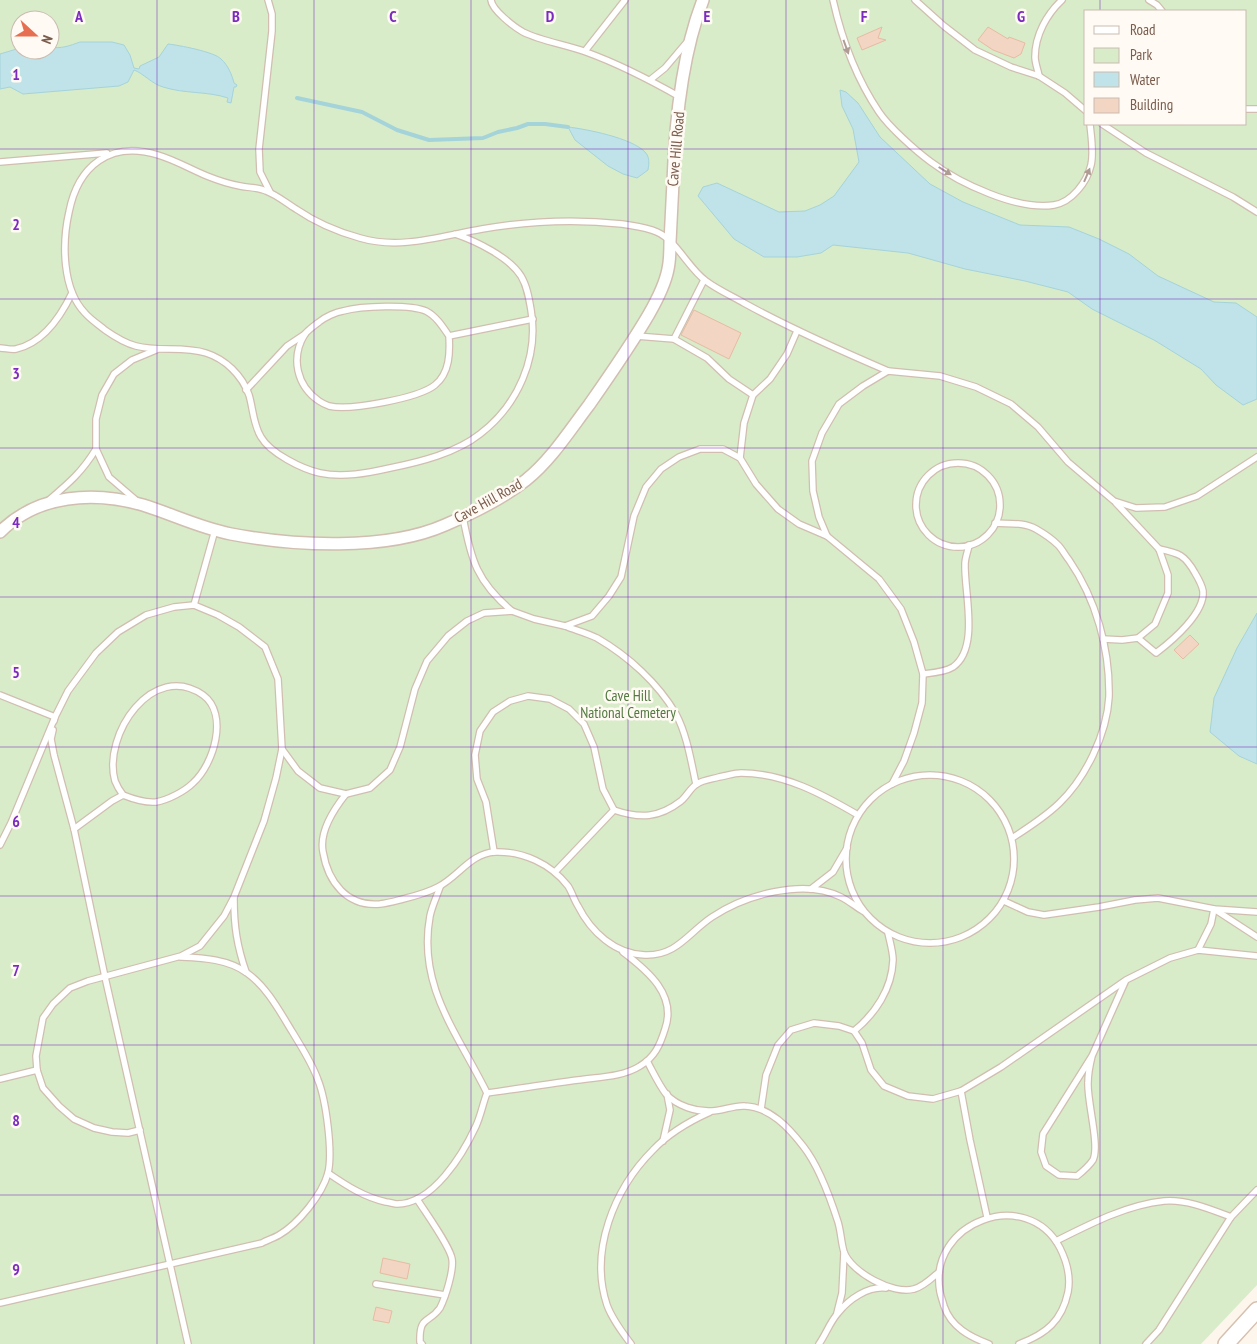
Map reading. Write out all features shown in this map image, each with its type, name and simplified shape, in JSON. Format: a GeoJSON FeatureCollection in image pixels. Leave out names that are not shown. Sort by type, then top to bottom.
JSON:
{"type":"FeatureCollection","features":[{"type":"Feature","properties":{"kind":"main road"},"geometry":{"type":"LineString","coordinates":[[1226,1344],[1257,1310]]}},
{"type":"Feature","properties":{"kind":"street","name":"Cave Hill Road"},"geometry":{"type":"LineString","coordinates":[[0,532],[24,512],[46,503],[78,497],[110,499],[141,505],[229,534],[295,542],[379,542],[430,532],[488,505],[527,480],[570,431],[636,336],[665,284],[669,267],[673,177],[680,98],[691,37],[703,0]]}},
{"type":"Feature","properties":{"kind":"lane"},"geometry":{"type":"LineString","coordinates":[[268,0],[272,14],[272,31],[260,149],[260,172],[270,192]]}},
{"type":"Feature","properties":{"kind":"lane"},"geometry":{"type":"LineString","coordinates":[[492,0],[492,4],[506,20],[524,32],[585,51],[650,80],[680,98]]}},
{"type":"Feature","properties":{"kind":"lane"},"geometry":{"type":"LineString","coordinates":[[585,51],[625,0]]}},
{"type":"Feature","properties":{"kind":"lane"},"geometry":{"type":"LineString","coordinates":[[833,0],[840,30],[850,59],[880,112],[931,162],[962,181],[1004,200],[1027,204],[1055,205],[1071,197],[1084,182],[1092,164],[1090,125]]}},
{"type":"Feature","properties":{"kind":"lane"},"geometry":{"type":"LineString","coordinates":[[915,0],[944,26],[976,50],[1011,67],[1039,76],[1065,93],[1084,109]]}},
{"type":"Feature","properties":{"kind":"lane"},"geometry":{"type":"LineString","coordinates":[[1039,76],[1035,56],[1040,29],[1052,9],[1062,0]]}},
{"type":"Feature","properties":{"kind":"lane"},"geometry":{"type":"LineString","coordinates":[[1149,0],[1158,5],[1161,10]]}},
{"type":"Feature","properties":{"kind":"lane"},"geometry":{"type":"LineString","coordinates":[[650,80],[665,68],[691,37]]}},
{"type":"Feature","properties":{"kind":"lane"},"geometry":{"type":"LineString","coordinates":[[1104,125],[1146,153],[1233,197],[1257,212]]}},
{"type":"Feature","properties":{"kind":"lane"},"geometry":{"type":"LineString","coordinates":[[0,162],[135,151],[157,154],[220,181],[270,192],[308,216],[359,238],[383,243],[406,243],[538,222],[604,222],[636,226],[659,232],[704,280],[797,332],[888,370],[940,376],[976,387],[1011,404],[1038,427],[1068,462],[1114,501],[1159,549],[1168,575],[1168,593],[1155,624],[1138,638],[1122,640],[1103,639]]}},
{"type":"Feature","properties":{"kind":"lane"},"geometry":{"type":"LineString","coordinates":[[110,153],[92,164],[77,185],[69,210],[65,234],[67,266],[72,293],[84,313],[122,341],[156,350]]}},
{"type":"Feature","properties":{"kind":"lane"},"geometry":{"type":"LineString","coordinates":[[141,505],[109,477],[96,449],[96,419],[102,395],[114,374],[132,360],[156,350],[182,348],[208,354],[226,363],[241,380],[246,390],[261,438],[278,453],[297,464],[320,473],[367,472],[394,467],[421,460],[466,444],[483,432],[501,414],[518,390],[528,366],[533,338],[532,319],[529,298],[523,279],[513,266],[472,240],[455,234]]}},
{"type":"Feature","properties":{"kind":"lane"},"geometry":{"type":"LineString","coordinates":[[674,339],[704,280]]}},
{"type":"Feature","properties":{"kind":"lane"},"geometry":{"type":"LineString","coordinates":[[0,348],[15,349],[33,341],[48,329],[63,311],[72,293]]}},
{"type":"Feature","properties":{"kind":"lane"},"geometry":{"type":"LineString","coordinates":[[246,390],[287,346],[321,320],[343,311],[393,306],[414,307],[428,312],[439,322],[449,336],[450,352],[447,368],[436,384],[414,396],[350,408],[328,406],[308,393],[298,375],[297,355],[305,334]]}},
{"type":"Feature","properties":{"kind":"lane"},"geometry":{"type":"LineString","coordinates":[[449,336],[532,319]]}},
{"type":"Feature","properties":{"kind":"lane"},"geometry":{"type":"LineString","coordinates":[[740,458],[744,423],[753,395],[770,379],[787,354],[797,332]]}},
{"type":"Feature","properties":{"kind":"lane"},"geometry":{"type":"LineString","coordinates":[[636,336],[674,339],[707,358],[729,379],[753,395]]}},
{"type":"Feature","properties":{"kind":"lane"},"geometry":{"type":"LineString","coordinates":[[827,536],[819,517],[813,491],[812,461],[822,433],[840,404],[888,370]]}},
{"type":"Feature","properties":{"kind":"lane"},"geometry":{"type":"LineString","coordinates":[[46,503],[85,466],[96,449]]}},
{"type":"Feature","properties":{"kind":"lane"},"geometry":{"type":"LineString","coordinates":[[565,626],[592,616],[609,596],[621,577],[634,516],[646,487],[661,469],[679,457],[700,450],[723,449],[740,458],[756,484],[778,509],[799,524],[827,536],[879,580],[901,608],[914,642],[923,674],[922,703],[904,761],[892,784]]}},
{"type":"Feature","properties":{"kind":"lane"},"geometry":{"type":"LineString","coordinates":[[1114,501],[1136,508],[1165,507],[1197,496],[1257,457]]}},
{"type":"Feature","properties":{"kind":"lane"},"geometry":{"type":"LineString","coordinates":[[957,463],[971,465],[984,472],[993,482],[998,496],[999,510],[995,523],[984,537],[969,545],[955,547],[941,544],[929,536],[921,525],[916,511],[916,497],[921,484],[930,473],[943,466],[957,463]]}},
{"type":"Feature","properties":{"kind":"lane"},"geometry":{"type":"LineString","coordinates":[[463,517],[473,560],[482,580],[497,598],[512,611],[534,619],[565,626],[595,637],[617,651],[642,671],[676,714],[685,738],[696,784]]}},
{"type":"Feature","properties":{"kind":"lane"},"geometry":{"type":"LineString","coordinates":[[995,523],[1017,524],[1035,528],[1058,545],[1080,579],[1098,622],[1106,657],[1109,697],[1104,726],[1094,754],[1081,777],[1064,800],[1040,820],[1012,838]]}},
{"type":"Feature","properties":{"kind":"lane"},"geometry":{"type":"LineString","coordinates":[[194,606],[216,530]]}},
{"type":"Feature","properties":{"kind":"lane"},"geometry":{"type":"LineString","coordinates":[[923,674],[951,668],[960,660],[965,648],[968,617],[965,561],[969,545]]}},
{"type":"Feature","properties":{"kind":"lane"},"geometry":{"type":"LineString","coordinates":[[1138,638],[1156,653],[1177,635],[1195,614],[1201,602],[1203,590],[1189,561],[1179,553],[1159,549]]}},
{"type":"Feature","properties":{"kind":"lane"},"geometry":{"type":"LineString","coordinates":[[0,845],[12,824],[55,717],[68,690],[96,653],[118,632],[146,615],[174,607],[194,606],[218,615],[239,627],[265,647],[278,679],[282,749],[264,821],[234,897],[224,916],[200,946],[181,956],[105,978],[88,981],[70,988],[53,1004],[43,1018],[38,1037],[36,1056],[43,1088],[59,1106],[74,1119],[94,1128],[128,1133],[140,1130]]}},
{"type":"Feature","properties":{"kind":"lane"},"geometry":{"type":"LineString","coordinates":[[282,749],[298,771],[320,788],[346,794],[370,788],[390,770],[400,747],[415,689],[427,661],[448,636],[467,621],[484,613],[512,611]]}},
{"type":"Feature","properties":{"kind":"lane"},"geometry":{"type":"LineString","coordinates":[[166,686],[186,686],[204,696],[216,710],[217,730],[214,746],[206,767],[193,783],[174,795],[156,802],[139,801],[123,795],[115,782],[113,765],[116,744],[124,723],[136,707],[150,694],[166,686]]}},
{"type":"Feature","properties":{"kind":"lane"},"geometry":{"type":"LineString","coordinates":[[0,695],[55,717]]}},
{"type":"Feature","properties":{"kind":"lane"},"geometry":{"type":"LineString","coordinates":[[494,852],[486,802],[477,779],[475,755],[480,731],[493,712],[510,701],[528,696],[550,699],[570,709],[584,724],[594,747],[603,789],[614,810],[630,816],[647,817],[664,812],[682,800],[696,784],[740,773],[769,776],[799,784],[828,798],[858,816]]}},
{"type":"Feature","properties":{"kind":"lane"},"geometry":{"type":"LineString","coordinates":[[55,717],[51,738],[74,829],[105,978],[188,1344]]}},
{"type":"Feature","properties":{"kind":"lane"},"geometry":{"type":"LineString","coordinates":[[941,775],[965,782],[986,796],[1002,815],[1012,838],[1015,860],[1012,881],[1004,901],[987,922],[965,936],[940,944],[913,942],[888,933],[864,911],[852,892],[847,870],[847,848],[851,831],[858,816],[873,797],[892,784],[916,776],[941,775]]}},
{"type":"Feature","properties":{"kind":"lane"},"geometry":{"type":"LineString","coordinates":[[346,794],[335,808],[327,826],[322,845],[325,866],[332,882],[345,893],[360,902],[380,904],[421,895],[440,887],[476,858],[494,852],[515,854],[537,860],[555,872],[569,887],[578,908],[602,938],[643,967],[668,1001],[668,1022],[661,1042],[653,1056],[639,1067],[618,1075],[487,1093]]}},
{"type":"Feature","properties":{"kind":"lane"},"geometry":{"type":"LineString","coordinates":[[74,829],[104,806],[123,795]]}},
{"type":"Feature","properties":{"kind":"lane"},"geometry":{"type":"LineString","coordinates":[[555,872],[614,810]]}},
{"type":"Feature","properties":{"kind":"lane"},"geometry":{"type":"LineString","coordinates":[[811,889],[833,872],[847,848]]}},
{"type":"Feature","properties":{"kind":"lane"},"geometry":{"type":"LineString","coordinates":[[328,1173],[370,1198],[397,1204],[417,1200],[439,1183],[461,1153],[476,1125],[487,1093],[444,1014],[432,984],[428,946],[430,916],[440,887]]}},
{"type":"Feature","properties":{"kind":"lane"},"geometry":{"type":"LineString","coordinates":[[622,951],[640,955],[658,955],[678,946],[712,917],[762,894],[781,890],[811,889],[840,896],[864,911]]}},
{"type":"Feature","properties":{"kind":"lane"},"geometry":{"type":"LineString","coordinates":[[234,897],[234,925],[238,950],[246,972]]}},
{"type":"Feature","properties":{"kind":"lane"},"geometry":{"type":"LineString","coordinates":[[1004,901],[1028,912],[1044,915],[1158,898],[1214,909],[1257,912]]}},
{"type":"Feature","properties":{"kind":"lane"},"geometry":{"type":"LineString","coordinates":[[1214,909],[1257,937]]}},
{"type":"Feature","properties":{"kind":"lane"},"geometry":{"type":"LineString","coordinates":[[1198,950],[1211,924],[1214,909]]}},
{"type":"Feature","properties":{"kind":"lane"},"geometry":{"type":"LineString","coordinates":[[854,1031],[875,1010],[884,995],[889,981],[893,959],[888,933]]}},
{"type":"Feature","properties":{"kind":"lane"},"geometry":{"type":"LineString","coordinates":[[761,1110],[766,1075],[778,1045],[791,1030],[814,1023],[839,1026],[854,1031],[862,1042],[871,1070],[884,1086],[908,1096],[933,1099],[961,1091],[1001,1068],[1126,980],[1170,958],[1198,950],[1257,956]]}},
{"type":"Feature","properties":{"kind":"lane"},"geometry":{"type":"LineString","coordinates":[[0,1304],[262,1243],[280,1234],[306,1212],[322,1188],[328,1173],[329,1142],[326,1111],[318,1080],[284,1018],[265,990],[246,972],[208,958],[181,956]]}},
{"type":"Feature","properties":{"kind":"lane"},"geometry":{"type":"LineString","coordinates":[[1092,1056],[1088,1082],[1088,1100],[1095,1138],[1094,1158],[1077,1176],[1059,1175],[1046,1166],[1043,1159],[1041,1152],[1043,1134],[1092,1056],[1126,980]]}},
{"type":"Feature","properties":{"kind":"lane"},"geometry":{"type":"LineString","coordinates":[[647,1061],[666,1094],[670,1110],[663,1142]]}},
{"type":"Feature","properties":{"kind":"lane"},"geometry":{"type":"LineString","coordinates":[[0,1079],[38,1070]]}},
{"type":"Feature","properties":{"kind":"lane"},"geometry":{"type":"LineString","coordinates":[[961,1091],[987,1217]]}},
{"type":"Feature","properties":{"kind":"lane"},"geometry":{"type":"LineString","coordinates":[[666,1094],[678,1103],[693,1110],[712,1111],[745,1106],[761,1110],[780,1120],[812,1158],[838,1221],[844,1253],[842,1293],[837,1313],[819,1344]]}},
{"type":"Feature","properties":{"kind":"lane"},"geometry":{"type":"LineString","coordinates":[[632,1344],[620,1330],[607,1305],[602,1275],[602,1253],[615,1203],[639,1166],[654,1149],[694,1120],[712,1111]]}},
{"type":"Feature","properties":{"kind":"lane"},"geometry":{"type":"LineString","coordinates":[[1146,1344],[1159,1330],[1230,1217],[1257,1190]]}},
{"type":"Feature","properties":{"kind":"lane"},"geometry":{"type":"LineString","coordinates":[[417,1200],[442,1238],[452,1259],[448,1286],[439,1309],[425,1321],[420,1330],[420,1342],[422,1344]]}},
{"type":"Feature","properties":{"kind":"lane"},"geometry":{"type":"LineString","coordinates":[[1056,1241],[1113,1215],[1140,1206],[1165,1201],[1192,1204],[1230,1217]]}},
{"type":"Feature","properties":{"kind":"lane"},"geometry":{"type":"LineString","coordinates":[[978,1344],[957,1326],[946,1310],[940,1292],[939,1272],[944,1254],[955,1238],[970,1225],[987,1217],[1006,1215],[1025,1218],[1042,1227],[1056,1241],[1066,1260],[1070,1283],[1065,1304],[1054,1324],[1036,1338],[1019,1344]]}},
{"type":"Feature","properties":{"kind":"lane"},"geometry":{"type":"LineString","coordinates":[[844,1253],[867,1277],[880,1284],[898,1289]]}},
{"type":"Feature","properties":{"kind":"lane"},"geometry":{"type":"LineString","coordinates":[[837,1313],[867,1290],[880,1287],[913,1290],[939,1272]]}},
{"type":"Feature","properties":{"kind":"lane"},"geometry":{"type":"LineString","coordinates":[[376,1284],[445,1295]]}},
{"type":"Feature","properties":{"kind":"lane"},"geometry":{"type":"LineString","coordinates":[[972,1338],[989,1344]]}},
{"type":"Feature","properties":{"kind":"green space","name":"Cave Hill National Cemetery"},"geometry":{"type":"Polygon","coordinates":[[[0,0],[1257,0],[1257,1285],[1201,1344],[0,1344],[0,0]]]}},
{"type":"Feature","properties":{"kind":"water"},"geometry":{"type":"Polygon","coordinates":[[[80,42],[112,42],[124,45],[130,55],[134,68],[139,69],[140,66],[159,57],[168,44],[188,47],[217,56],[223,61],[234,83],[237,85],[234,87],[231,103],[227,102],[228,98],[220,96],[163,87],[134,70],[128,82],[119,86],[23,94],[10,87],[0,89],[0,54],[10,51],[10,60],[60,60],[60,47],[80,42]]]}},
{"type":"Feature","properties":{"kind":"water"},"geometry":{"type":"Polygon","coordinates":[[[840,90],[846,92],[858,103],[880,137],[930,184],[963,202],[1020,225],[1069,227],[1129,254],[1158,276],[1214,302],[1236,303],[1257,317],[1257,399],[1243,405],[1216,385],[1201,369],[1154,340],[1092,309],[1068,292],[965,269],[908,253],[833,245],[821,253],[797,257],[764,257],[734,239],[698,196],[703,187],[717,183],[779,212],[805,211],[820,205],[834,196],[859,162],[853,129],[842,106],[840,90]]]}},
{"type":"Feature","properties":{"kind":"water"},"geometry":{"type":"Polygon","coordinates":[[[568,127],[608,135],[630,142],[639,147],[648,156],[648,170],[637,178],[623,174],[608,166],[575,140],[568,127]]]}},
{"type":"Feature","properties":{"kind":"water"},"geometry":{"type":"Polygon","coordinates":[[[1257,613],[1257,764],[1239,756],[1210,732],[1214,698],[1237,648],[1257,613]]]}},
{"type":"Feature","properties":{"kind":"building"},"geometry":{"type":"Polygon","coordinates":[[[882,27],[878,38],[886,40],[862,50],[857,38],[882,27]]]}},
{"type":"Feature","properties":{"kind":"building"},"geometry":{"type":"Polygon","coordinates":[[[988,27],[1008,39],[1009,37],[1025,43],[1021,54],[1014,58],[993,50],[978,40],[988,27]]]}},
{"type":"Feature","properties":{"kind":"building"},"geometry":{"type":"Polygon","coordinates":[[[694,310],[741,333],[729,359],[681,335],[694,310]]]}},
{"type":"Feature","properties":{"kind":"building"},"geometry":{"type":"Polygon","coordinates":[[[1190,635],[1199,644],[1183,659],[1174,650],[1190,635]]]}},
{"type":"Feature","properties":{"kind":"building"},"geometry":{"type":"Polygon","coordinates":[[[383,1258],[410,1264],[407,1279],[380,1273],[383,1258]]]}},
{"type":"Feature","properties":{"kind":"building"},"geometry":{"type":"Polygon","coordinates":[[[376,1307],[392,1311],[389,1323],[373,1320],[376,1307]]]}},
{"type":"Feature","properties":{"kind":"waterway"},"geometry":{"type":"LineString","coordinates":[[297,98],[362,112],[397,130],[429,140],[483,138],[528,124],[568,127]]}}]}
